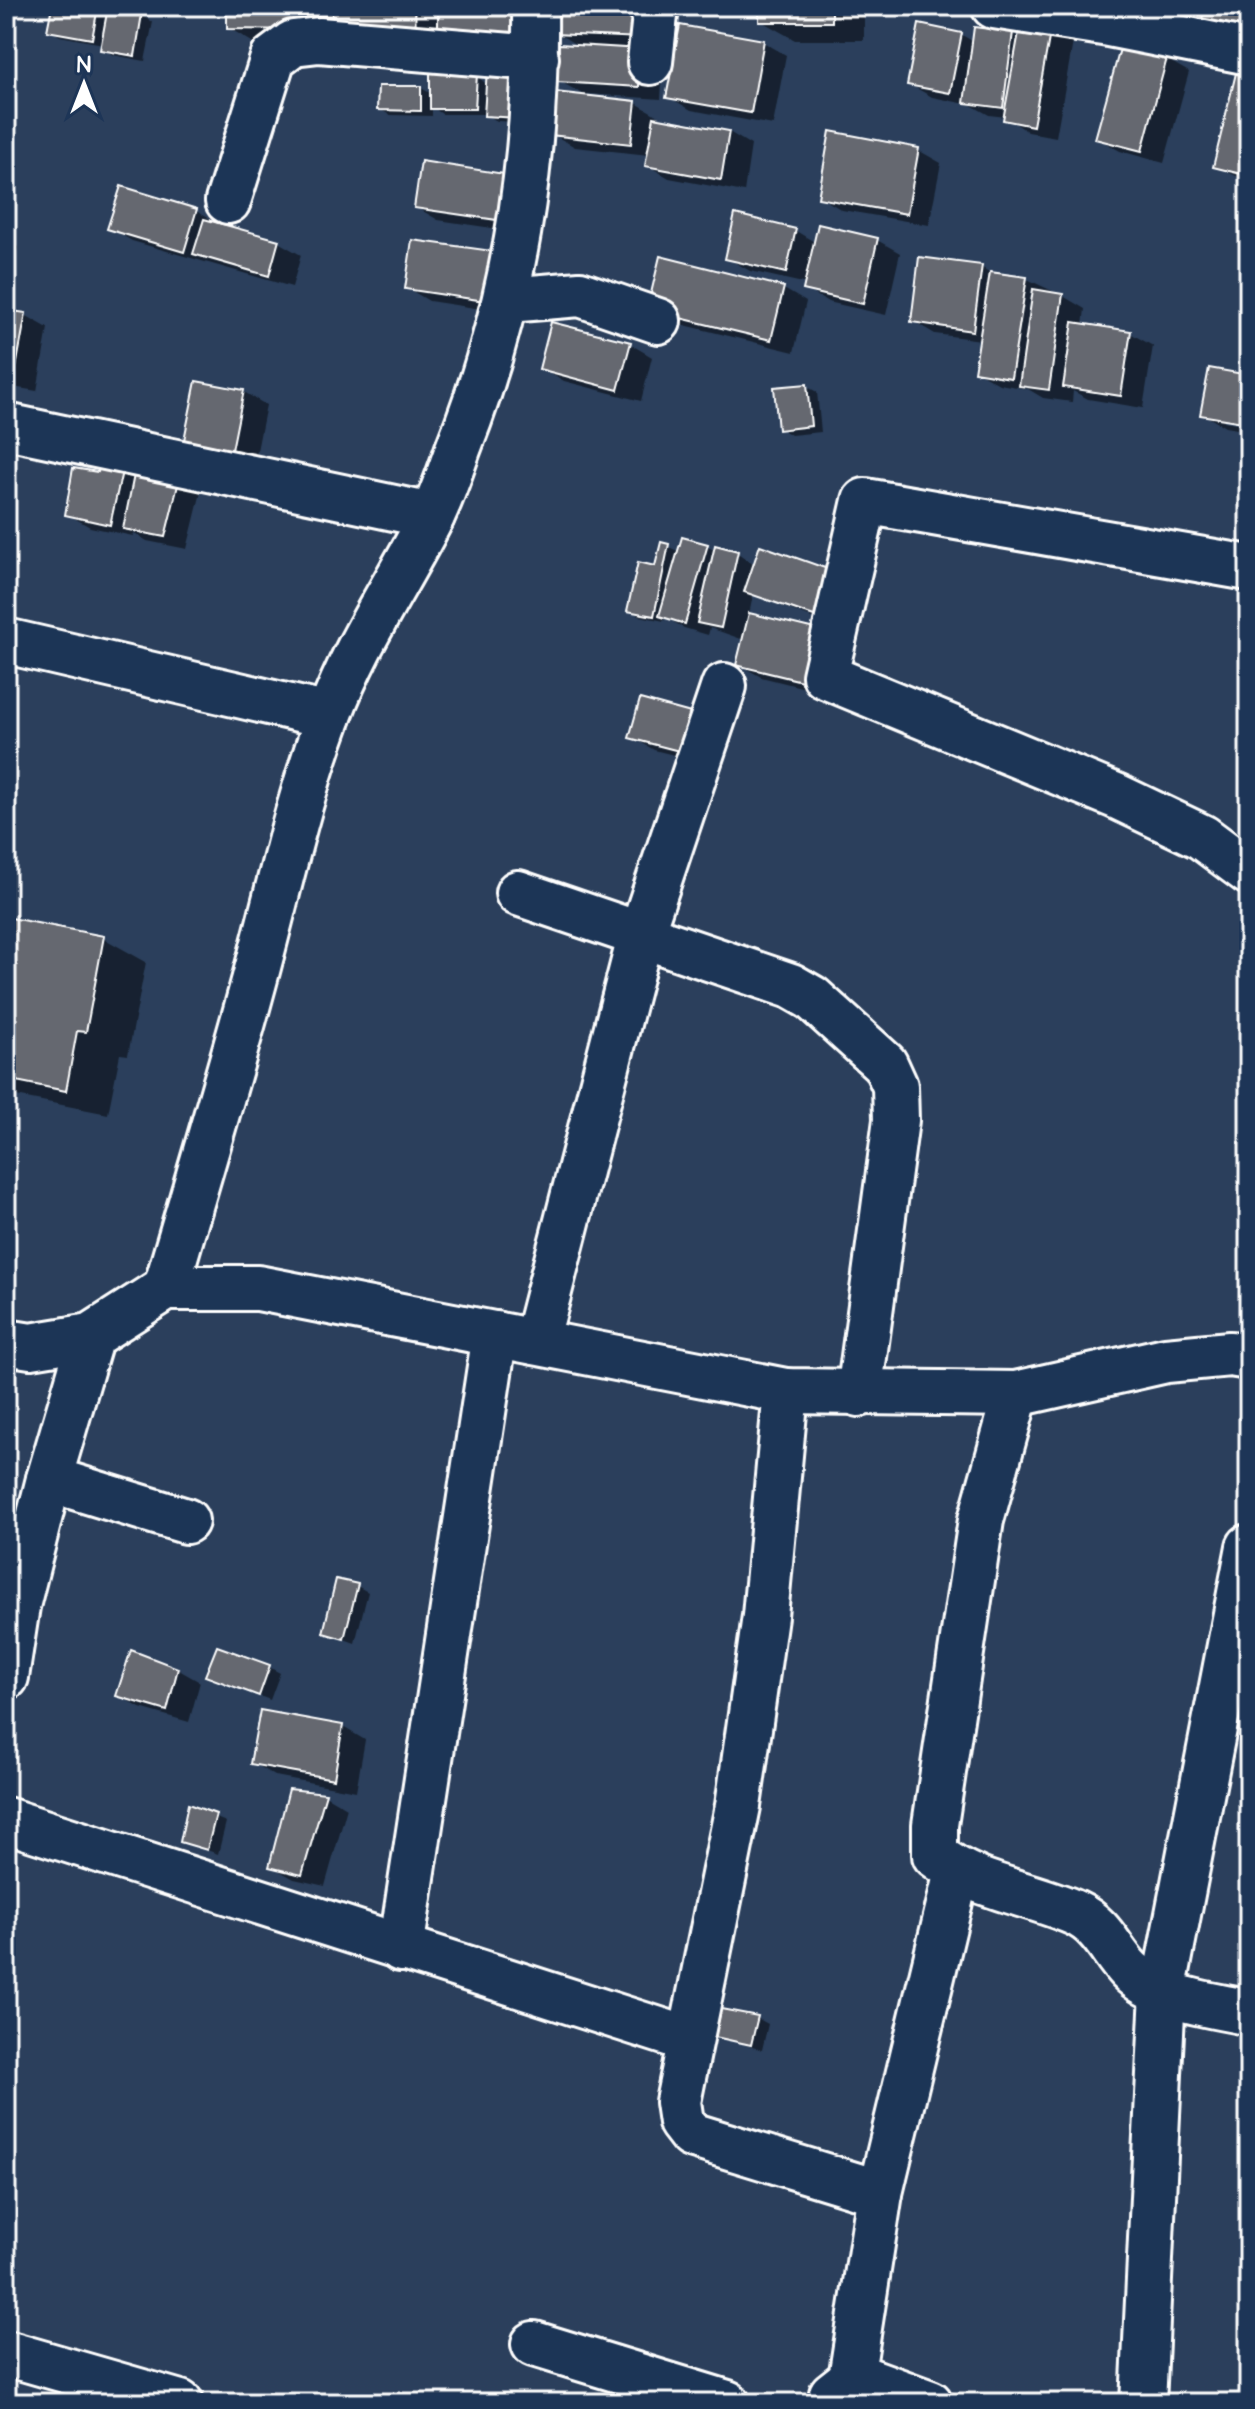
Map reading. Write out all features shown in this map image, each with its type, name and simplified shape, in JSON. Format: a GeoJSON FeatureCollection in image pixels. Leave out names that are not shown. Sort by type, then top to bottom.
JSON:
{"type":"FeatureCollection","features":[{"type":"Feature","properties":{"kind":"street"},"geometry":{"type":"LineString","coordinates":[[166,1288],[253,988],[291,837],[329,716],[368,626],[432,516],[472,414],[507,300],[524,203],[536,58],[535,6]]}},
{"type":"Feature","properties":{"kind":"street"},"geometry":{"type":"LineString","coordinates":[[650,62],[656,6]]}},
{"type":"Feature","properties":{"kind":"street"},"geometry":{"type":"LineString","coordinates":[[994,6],[1191,23],[1249,52]]}},
{"type":"Feature","properties":{"kind":"street"},"geometry":{"type":"LineString","coordinates":[[228,201],[273,58],[293,43],[319,40],[536,58]]}},
{"type":"Feature","properties":{"kind":"street"},"geometry":{"type":"LineString","coordinates":[[507,300],[580,294],[658,321]]}},
{"type":"Feature","properties":{"kind":"street"},"geometry":{"type":"LineString","coordinates":[[6,426],[432,516]]}},
{"type":"Feature","properties":{"kind":"street"},"geometry":{"type":"LineString","coordinates":[[1249,568],[865,501],[825,676],[1116,796],[1202,837],[1249,872]]}},
{"type":"Feature","properties":{"kind":"street"},"geometry":{"type":"LineString","coordinates":[[6,641],[329,716]]}},
{"type":"Feature","properties":{"kind":"street"},"geometry":{"type":"LineString","coordinates":[[401,1949],[516,1338],[641,934],[724,686]]}},
{"type":"Feature","properties":{"kind":"street"},"geometry":{"type":"LineString","coordinates":[[518,893],[791,986],[812,998],[885,1064],[895,1086],[896,1120],[859,1394]]}},
{"type":"Feature","properties":{"kind":"street"},"geometry":{"type":"LineString","coordinates":[[6,1342],[31,1346],[91,1336],[166,1288],[258,1288],[786,1391],[1016,1394],[1166,1360],[1230,1354],[1249,1357]]}},
{"type":"Feature","properties":{"kind":"street"},"geometry":{"type":"LineString","coordinates":[[6,1677],[17,1606],[49,1479],[91,1336]]}},
{"type":"Feature","properties":{"kind":"street"},"geometry":{"type":"LineString","coordinates":[[786,1391],[765,1616],[738,1806],[678,2102],[681,2122],[691,2135],[880,2193]]}},
{"type":"Feature","properties":{"kind":"street"},"geometry":{"type":"LineString","coordinates":[[1016,1394],[981,1520],[935,1825],[935,1855],[957,1872],[1077,1914],[1107,1936],[1130,1971],[1163,1992],[1249,2013]]}},
{"type":"Feature","properties":{"kind":"street"},"geometry":{"type":"LineString","coordinates":[[49,1479],[186,1521]]}},
{"type":"Feature","properties":{"kind":"street"},"geometry":{"type":"LineString","coordinates":[[1143,2403],[1163,1992],[1249,1547]]}},
{"type":"Feature","properties":{"kind":"street"},"geometry":{"type":"LineString","coordinates":[[6,1820],[690,2040]]}},
{"type":"Feature","properties":{"kind":"street"},"geometry":{"type":"LineString","coordinates":[[930,2403],[870,2381],[840,2391],[880,2193],[957,1872]]}},
{"type":"Feature","properties":{"kind":"street"},"geometry":{"type":"LineString","coordinates":[[534,2344],[727,2403]]}},
{"type":"Feature","properties":{"kind":"street"},"geometry":{"type":"LineString","coordinates":[[6,2353],[180,2403]]}},
{"type":"Feature","properties":{"kind":"building"},"geometry":{"type":"Polygon","coordinates":[[[52,6],[98,7],[92,39],[47,31],[52,6]]]}},
{"type":"Feature","properties":{"kind":"building"},"geometry":{"type":"Polygon","coordinates":[[[227,6],[318,6],[318,30],[227,29],[227,6]]]}},
{"type":"Feature","properties":{"kind":"building"},"geometry":{"type":"Polygon","coordinates":[[[332,6],[415,6],[416,34],[332,35],[332,6]]]}},
{"type":"Feature","properties":{"kind":"building"},"geometry":{"type":"Polygon","coordinates":[[[438,6],[514,6],[514,32],[438,33],[438,6]]]}},
{"type":"Feature","properties":{"kind":"building"},"geometry":{"type":"Polygon","coordinates":[[[554,6],[644,6],[642,38],[553,34],[554,6]]]}},
{"type":"Feature","properties":{"kind":"building"},"geometry":{"type":"Polygon","coordinates":[[[759,6],[832,6],[832,22],[759,22],[759,6]]]}},
{"type":"Feature","properties":{"kind":"building"},"geometry":{"type":"Polygon","coordinates":[[[1138,6],[1180,6],[1178,16],[1138,6]]]}},
{"type":"Feature","properties":{"kind":"building"},"geometry":{"type":"Polygon","coordinates":[[[1205,6],[1249,6],[1245,31],[1202,19],[1205,6]]]}},
{"type":"Feature","properties":{"kind":"building"},"geometry":{"type":"Polygon","coordinates":[[[108,7],[142,14],[135,56],[100,50],[108,7]]]}},
{"type":"Feature","properties":{"kind":"building"},"geometry":{"type":"Polygon","coordinates":[[[1021,21],[1051,27],[1033,126],[1003,120],[1021,21]]]}},
{"type":"Feature","properties":{"kind":"building"},"geometry":{"type":"Polygon","coordinates":[[[919,24],[962,33],[950,93],[907,85],[919,24]]]}},
{"type":"Feature","properties":{"kind":"building"},"geometry":{"type":"Polygon","coordinates":[[[680,25],[764,40],[751,113],[666,98],[680,25]]]}},
{"type":"Feature","properties":{"kind":"building"},"geometry":{"type":"Polygon","coordinates":[[[974,27],[1013,32],[1003,108],[964,103],[974,27]]]}},
{"type":"Feature","properties":{"kind":"building"},"geometry":{"type":"Polygon","coordinates":[[[559,44],[641,49],[639,87],[557,82],[559,44]]]}},
{"type":"Feature","properties":{"kind":"building"},"geometry":{"type":"Polygon","coordinates":[[[1121,45],[1167,58],[1142,151],[1095,139],[1121,45]]]}},
{"type":"Feature","properties":{"kind":"building"},"geometry":{"type":"Polygon","coordinates":[[[487,68],[522,70],[520,118],[484,116],[487,68]]]}},
{"type":"Feature","properties":{"kind":"building"},"geometry":{"type":"Polygon","coordinates":[[[1237,69],[1249,72],[1249,176],[1213,167],[1237,69]]]}},
{"type":"Feature","properties":{"kind":"building"},"geometry":{"type":"Polygon","coordinates":[[[430,72],[477,73],[475,109],[430,109],[430,72]]]}},
{"type":"Feature","properties":{"kind":"building"},"geometry":{"type":"Polygon","coordinates":[[[378,86],[421,86],[421,111],[377,110],[378,86]]]}},
{"type":"Feature","properties":{"kind":"building"},"geometry":{"type":"Polygon","coordinates":[[[555,92],[636,101],[631,144],[550,135],[555,92]]]}},
{"type":"Feature","properties":{"kind":"building"},"geometry":{"type":"Polygon","coordinates":[[[654,117],[729,131],[721,180],[645,166],[654,117]]]}},
{"type":"Feature","properties":{"kind":"building"},"geometry":{"type":"Polygon","coordinates":[[[830,131],[919,148],[907,214],[818,198],[830,131]]]}},
{"type":"Feature","properties":{"kind":"building"},"geometry":{"type":"Polygon","coordinates":[[[421,161],[511,175],[504,221],[414,208],[421,161]]]}},
{"type":"Feature","properties":{"kind":"building"},"geometry":{"type":"Polygon","coordinates":[[[121,186],[197,209],[184,252],[107,229],[121,186]]]}},
{"type":"Feature","properties":{"kind":"building"},"geometry":{"type":"Polygon","coordinates":[[[735,214],[796,229],[786,273],[725,259],[735,214]]]}},
{"type":"Feature","properties":{"kind":"building"},"geometry":{"type":"Polygon","coordinates":[[[204,219],[279,240],[269,276],[193,254],[204,219]]]}},
{"type":"Feature","properties":{"kind":"building"},"geometry":{"type":"Polygon","coordinates":[[[818,224],[878,238],[863,304],[803,290],[818,224]]]}},
{"type":"Feature","properties":{"kind":"building"},"geometry":{"type":"Polygon","coordinates":[[[412,240],[500,252],[492,302],[405,289],[412,240]]]}},
{"type":"Feature","properties":{"kind":"building"},"geometry":{"type":"Polygon","coordinates":[[[660,256],[784,287],[771,340],[647,310],[660,256]]]}},
{"type":"Feature","properties":{"kind":"building"},"geometry":{"type":"Polygon","coordinates":[[[919,257],[982,265],[973,331],[911,322],[919,257]]]}},
{"type":"Feature","properties":{"kind":"building"},"geometry":{"type":"Polygon","coordinates":[[[990,272],[1027,277],[1011,378],[974,372],[990,272]]]}},
{"type":"Feature","properties":{"kind":"building"},"geometry":{"type":"Polygon","coordinates":[[[1033,289],[1063,294],[1049,390],[1019,386],[1033,289]]]}},
{"type":"Feature","properties":{"kind":"building"},"geometry":{"type":"Polygon","coordinates":[[[6,310],[26,313],[14,379],[6,378],[6,310]]]}},
{"type":"Feature","properties":{"kind":"building"},"geometry":{"type":"Polygon","coordinates":[[[551,322],[631,342],[618,390],[539,369],[551,322]]]}},
{"type":"Feature","properties":{"kind":"building"},"geometry":{"type":"Polygon","coordinates":[[[1073,322],[1131,331],[1121,396],[1063,387],[1073,322]]]}},
{"type":"Feature","properties":{"kind":"building"},"geometry":{"type":"Polygon","coordinates":[[[1209,368],[1249,375],[1249,423],[1200,415],[1209,368]]]}},
{"type":"Feature","properties":{"kind":"building"},"geometry":{"type":"Polygon","coordinates":[[[196,381],[244,390],[232,450],[184,440],[196,381]]]}},
{"type":"Feature","properties":{"kind":"building"},"geometry":{"type":"Polygon","coordinates":[[[807,384],[811,426],[778,430],[774,387],[807,384]]]}},
{"type":"Feature","properties":{"kind":"building"},"geometry":{"type":"Polygon","coordinates":[[[103,452],[125,458],[110,525],[65,515],[73,468],[98,472],[103,452]]]}},
{"type":"Feature","properties":{"kind":"building"},"geometry":{"type":"Polygon","coordinates":[[[136,465],[181,473],[165,537],[123,529],[136,465]]]}},
{"type":"Feature","properties":{"kind":"building"},"geometry":{"type":"Polygon","coordinates":[[[682,537],[708,544],[685,624],[659,616],[682,537]]]}},
{"type":"Feature","properties":{"kind":"building"},"geometry":{"type":"Polygon","coordinates":[[[661,542],[669,544],[654,616],[627,611],[638,562],[655,566],[661,542]]]}},
{"type":"Feature","properties":{"kind":"building"},"geometry":{"type":"Polygon","coordinates":[[[715,545],[738,551],[721,628],[697,623],[715,545]]]}},
{"type":"Feature","properties":{"kind":"building"},"geometry":{"type":"Polygon","coordinates":[[[760,545],[842,574],[817,617],[744,592],[760,545]]]}},
{"type":"Feature","properties":{"kind":"building"},"geometry":{"type":"Polygon","coordinates":[[[749,613],[823,631],[810,683],[736,665],[749,613]]]}},
{"type":"Feature","properties":{"kind":"building"},"geometry":{"type":"Polygon","coordinates":[[[640,699],[698,715],[687,753],[629,738],[640,699]]]}},
{"type":"Feature","properties":{"kind":"building"},"geometry":{"type":"Polygon","coordinates":[[[6,917],[104,936],[86,1032],[77,1031],[66,1091],[6,1079],[6,917]]]}},
{"type":"Feature","properties":{"kind":"building"},"geometry":{"type":"Polygon","coordinates":[[[336,1579],[358,1584],[344,1639],[323,1633],[336,1579]]]}},
{"type":"Feature","properties":{"kind":"building"},"geometry":{"type":"Polygon","coordinates":[[[217,1646],[270,1665],[259,1696],[205,1676],[217,1646]]]}},
{"type":"Feature","properties":{"kind":"building"},"geometry":{"type":"Polygon","coordinates":[[[131,1650],[178,1668],[167,1711],[116,1696],[131,1650]]]}},
{"type":"Feature","properties":{"kind":"building"},"geometry":{"type":"Polygon","coordinates":[[[260,1710],[343,1725],[334,1779],[250,1764],[260,1710]]]}},
{"type":"Feature","properties":{"kind":"building"},"geometry":{"type":"Polygon","coordinates":[[[289,1789],[326,1793],[302,1875],[269,1867],[289,1789]]]}},
{"type":"Feature","properties":{"kind":"building"},"geometry":{"type":"Polygon","coordinates":[[[188,1804],[216,1814],[207,1850],[180,1842],[188,1804]]]}},
{"type":"Feature","properties":{"kind":"building"},"geometry":{"type":"Polygon","coordinates":[[[721,2009],[758,2016],[751,2045],[715,2037],[721,2009]]]}}]}
